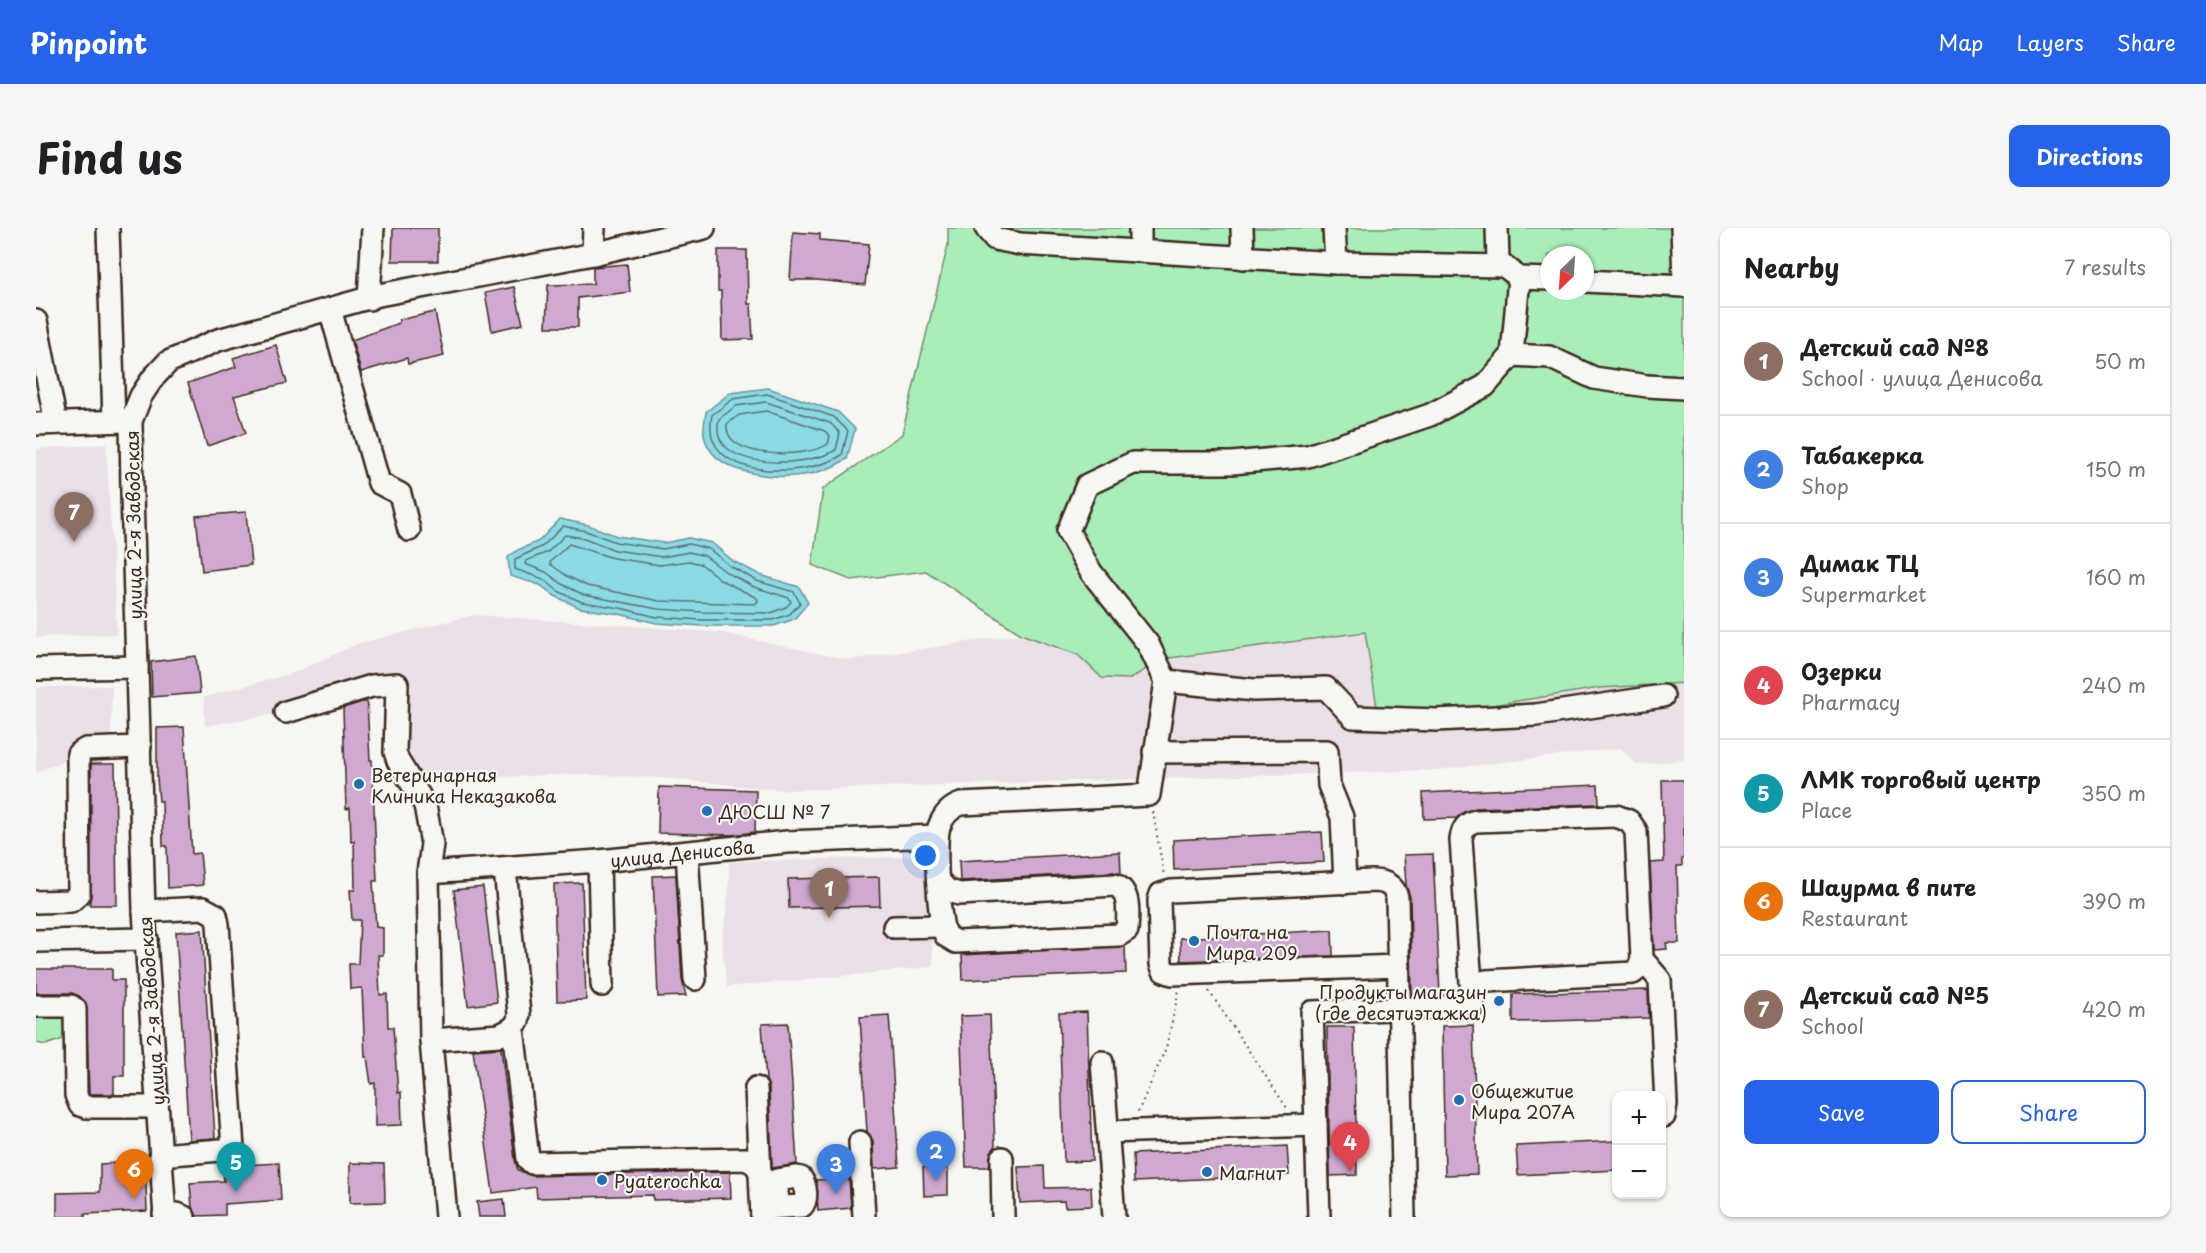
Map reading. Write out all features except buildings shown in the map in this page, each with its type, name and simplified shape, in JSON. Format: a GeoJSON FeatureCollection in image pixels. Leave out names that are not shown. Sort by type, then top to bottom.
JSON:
{"type":"FeatureCollection","features":[{"type":"Feature","properties":{"kind":"street"},"geometry":{"type":"LineString","coordinates":[[36,321],[46,424],[123,421],[108,228]]}},
{"type":"Feature","properties":{"kind":"street"},"geometry":{"type":"LineString","coordinates":[[369,299],[373,228]]}},
{"type":"Feature","properties":{"kind":"street"},"geometry":{"type":"LineString","coordinates":[[593,254],[594,228]]}},
{"type":"Feature","properties":{"kind":"street","name":"улица 2-я Заводская"},"geometry":{"type":"LineString","coordinates":[[171,1216],[160,1155],[144,911],[137,668],[123,421],[147,387],[168,363],[218,340],[369,299],[593,254],[704,228]]}},
{"type":"Feature","properties":{"kind":"street"},"geometry":{"type":"LineString","coordinates":[[986,228],[995,239],[1020,244],[1512,272],[1540,277]]}},
{"type":"Feature","properties":{"kind":"street"},"geometry":{"type":"LineString","coordinates":[[1140,228],[1140,251]]}},
{"type":"Feature","properties":{"kind":"street"},"geometry":{"type":"LineString","coordinates":[[1242,228],[1243,258]]}},
{"type":"Feature","properties":{"kind":"street"},"geometry":{"type":"LineString","coordinates":[[1334,228],[1335,263]]}},
{"type":"Feature","properties":{"kind":"street"},"geometry":{"type":"LineString","coordinates":[[1497,228],[1498,261],[1512,272]]}},
{"type":"Feature","properties":{"kind":"street"},"geometry":{"type":"LineString","coordinates":[[1682,228],[1684,279]]}},
{"type":"Feature","properties":{"kind":"street"},"geometry":{"type":"LineString","coordinates":[[941,918],[948,899],[959,894],[1115,885],[1122,888],[1126,894],[1127,929],[1125,933],[1117,936],[956,942],[946,936],[941,918],[937,836],[947,812],[961,804],[1149,795],[1166,681],[1148,644],[1091,572],[1068,531],[1087,485],[1133,463],[1232,463],[1308,456],[1430,416],[1485,386],[1512,355],[1512,272]]}},
{"type":"Feature","properties":{"kind":"street"},"geometry":{"type":"LineString","coordinates":[[1594,281],[1684,286]]}},
{"type":"Feature","properties":{"kind":"street"},"geometry":{"type":"LineString","coordinates":[[330,309],[379,483],[400,494],[409,530]]}},
{"type":"Feature","properties":{"kind":"street"},"geometry":{"type":"LineString","coordinates":[[1512,355],[1549,357],[1594,378],[1647,386],[1684,388]]}},
{"type":"Feature","properties":{"kind":"street"},"geometry":{"type":"LineString","coordinates":[[36,669],[137,668]]}},
{"type":"Feature","properties":{"kind":"street"},"geometry":{"type":"LineString","coordinates":[[1166,681],[1254,690],[1326,688],[1353,717],[1436,720],[1536,716],[1663,696]]}},
{"type":"Feature","properties":{"kind":"street"},"geometry":{"type":"LineString","coordinates":[[286,712],[372,686],[397,684],[393,745],[398,761],[425,805],[432,844],[428,873],[431,1040],[446,1217]]}},
{"type":"Feature","properties":{"kind":"street"},"geometry":{"type":"LineString","coordinates":[[36,902],[71,901],[79,894],[78,754],[86,749],[140,747]]}},
{"type":"Feature","properties":{"kind":"street"},"geometry":{"type":"LineString","coordinates":[[1154,752],[1327,751],[1329,785],[1342,817],[1345,883]]}},
{"type":"Feature","properties":{"kind":"street"},"geometry":{"type":"LineString","coordinates":[[1319,1217],[1308,1125],[1312,1012],[1473,1006],[1472,1000],[1478,974],[1461,840],[1465,827],[1470,823],[1616,816],[1629,821],[1636,831],[1642,959],[1639,968],[1633,973],[1478,974]]}},
{"type":"Feature","properties":{"kind":"street","name":"улица Денисова"},"geometry":{"type":"LineString","coordinates":[[428,873],[599,861],[787,842],[937,836]]}},
{"type":"Feature","properties":{"kind":"street"},"geometry":{"type":"LineString","coordinates":[[687,853],[695,979]]}},
{"type":"Feature","properties":{"kind":"street"},"geometry":{"type":"LineString","coordinates":[[599,861],[602,985]]}},
{"type":"Feature","properties":{"kind":"street"},"geometry":{"type":"LineString","coordinates":[[431,1040],[500,1035],[513,1028],[518,1021],[505,869]]}},
{"type":"Feature","properties":{"kind":"street"},"geometry":{"type":"LineString","coordinates":[[939,881],[947,890],[959,894]]}},
{"type":"Feature","properties":{"kind":"street"},"geometry":{"type":"LineString","coordinates":[[1399,966],[1168,973],[1161,964],[1160,896],[1166,892],[1382,881],[1394,889],[1397,897],[1401,1008],[1404,1217]]}},
{"type":"Feature","properties":{"kind":"street"},"geometry":{"type":"LineString","coordinates":[[144,911],[203,908],[216,915],[233,1149],[160,1155]]}},
{"type":"Feature","properties":{"kind":"street"},"geometry":{"type":"LineString","coordinates":[[894,927],[941,918]]}},
{"type":"Feature","properties":{"kind":"street"},"geometry":{"type":"LineString","coordinates":[[36,941],[147,939]]}},
{"type":"Feature","properties":{"kind":"street"},"geometry":{"type":"LineString","coordinates":[[1642,959],[1660,980],[1665,1091]]}},
{"type":"Feature","properties":{"kind":"street"},"geometry":{"type":"LineString","coordinates":[[36,1006],[71,1006],[75,1009],[76,1095],[80,1105],[86,1107],[157,1107]]}},
{"type":"Feature","properties":{"kind":"street"},"geometry":{"type":"LineString","coordinates":[[513,1028],[528,1159],[532,1163],[746,1159],[755,1164],[760,1172]]}},
{"type":"Feature","properties":{"kind":"street"},"geometry":{"type":"LineString","coordinates":[[1102,1062],[1114,1217]]}},
{"type":"Feature","properties":{"kind":"street"},"geometry":{"type":"LineString","coordinates":[[756,1088],[762,1216]]}},
{"type":"Feature","properties":{"kind":"street"},"geometry":{"type":"LineString","coordinates":[[1108,1132],[1308,1125]]}},
{"type":"Feature","properties":{"kind":"street"},"geometry":{"type":"LineString","coordinates":[[860,1142],[864,1217]]}},
{"type":"Feature","properties":{"kind":"street"},"geometry":{"type":"LineString","coordinates":[[1002,1158],[1003,1217]]}},
{"type":"Feature","properties":{"kind":"street"},"geometry":{"type":"LineString","coordinates":[[762,1216],[766,1208],[785,1207]]}},
{"type":"Feature","properties":{"kind":"path"},"geometry":{"type":"LineString","coordinates":[[1149,795],[1158,831],[1166,892]]}},
{"type":"Feature","properties":{"kind":"path"},"geometry":{"type":"LineString","coordinates":[[1190,974],[1308,1125]]}},
{"type":"Feature","properties":{"kind":"path"},"geometry":{"type":"LineString","coordinates":[[1130,1132],[1166,1048],[1190,974]]}},
{"type":"Feature","properties":{"kind":"shaded area"},"geometry":{"type":"Polygon","coordinates":[[[106,444],[117,634],[36,637],[36,449],[106,444]]]}},
{"type":"Feature","properties":{"kind":"shaded area"},"geometry":{"type":"Polygon","coordinates":[[[474,615],[717,632],[849,660],[1021,634],[1078,655],[1102,678],[1130,679],[1162,659],[1365,632],[1378,712],[1600,688],[1684,683],[1684,760],[1637,765],[1621,748],[1437,770],[784,790],[661,778],[576,774],[398,781],[383,695],[205,726],[204,697],[293,673],[357,644],[474,615]]]}},
{"type":"Feature","properties":{"kind":"shaded area"},"geometry":{"type":"Polygon","coordinates":[[[112,686],[111,738],[36,773],[36,687],[112,686]]]}},
{"type":"Feature","properties":{"kind":"shaded area"},"geometry":{"type":"Polygon","coordinates":[[[930,856],[933,967],[727,987],[722,942],[729,890],[729,862],[930,856]]]}},
{"type":"Feature","properties":{"kind":"green space"},"geometry":{"type":"Polygon","coordinates":[[[948,228],[1684,228],[1684,683],[1600,688],[1435,714],[1378,713],[1365,632],[1162,659],[1130,679],[1102,678],[1078,655],[1021,634],[926,571],[851,580],[812,565],[823,489],[902,434],[948,245],[948,228]]]}},
{"type":"Feature","properties":{"kind":"green space"},"geometry":{"type":"Polygon","coordinates":[[[36,1010],[73,1010],[72,1036],[46,1045],[36,1043],[36,1010]]]}},
{"type":"Feature","properties":{"kind":"water"},"geometry":{"type":"Polygon","coordinates":[[[768,388],[838,412],[855,429],[847,459],[816,473],[776,476],[745,471],[718,459],[709,448],[704,435],[706,412],[730,393],[768,388]]]}},
{"type":"Feature","properties":{"kind":"water"},"geometry":{"type":"Polygon","coordinates":[[[560,519],[588,525],[617,536],[664,543],[689,538],[712,543],[733,561],[760,575],[799,587],[808,603],[794,619],[774,626],[702,626],[656,623],[580,608],[555,596],[540,585],[510,576],[508,557],[539,541],[560,519]]]}},
{"type":"Feature","properties":{"kind":"place","name":"Детский сад №5"},"geometry":{"type":"Point","coordinates":[74,542]}},
{"type":"Feature","properties":{"kind":"place","name":"Ветеринарная Клиника Неказакова"},"geometry":{"type":"Point","coordinates":[359,784]}},
{"type":"Feature","properties":{"kind":"place","name":"ДЮСШ № 7"},"geometry":{"type":"Point","coordinates":[707,811]}},
{"type":"Feature","properties":{"kind":"place","name":"Детский сад №8"},"geometry":{"type":"Point","coordinates":[829,918]}},
{"type":"Feature","properties":{"kind":"place","name":"Почта на Мира 209"},"geometry":{"type":"Point","coordinates":[1194,941]}},
{"type":"Feature","properties":{"kind":"place","name":"Продукты магазин (где десятиэтажка)"},"geometry":{"type":"Point","coordinates":[1499,1001]}},
{"type":"Feature","properties":{"kind":"place","name":"Общежитие Мира 207А"},"geometry":{"type":"Point","coordinates":[1459,1100]}},
{"type":"Feature","properties":{"kind":"place","name":"Магнит"},"geometry":{"type":"Point","coordinates":[1207,1172]}},
{"type":"Feature","properties":{"kind":"place","name":"Озерки"},"geometry":{"type":"Point","coordinates":[1350,1172]}},
{"type":"Feature","properties":{"kind":"place","name":"Pyaterochka"},"geometry":{"type":"Point","coordinates":[602,1180]}},
{"type":"Feature","properties":{"kind":"place","name":"Табакерка"},"geometry":{"type":"Point","coordinates":[936,1181]}},
{"type":"Feature","properties":{"kind":"place","name":"ЛМК торговый центр"},"geometry":{"type":"Point","coordinates":[236,1192]}},
{"type":"Feature","properties":{"kind":"place","name":"Димак ТЦ"},"geometry":{"type":"Point","coordinates":[836,1194]}},
{"type":"Feature","properties":{"kind":"place","name":"Шаурма в пите"},"geometry":{"type":"Point","coordinates":[134,1199]}}]}
